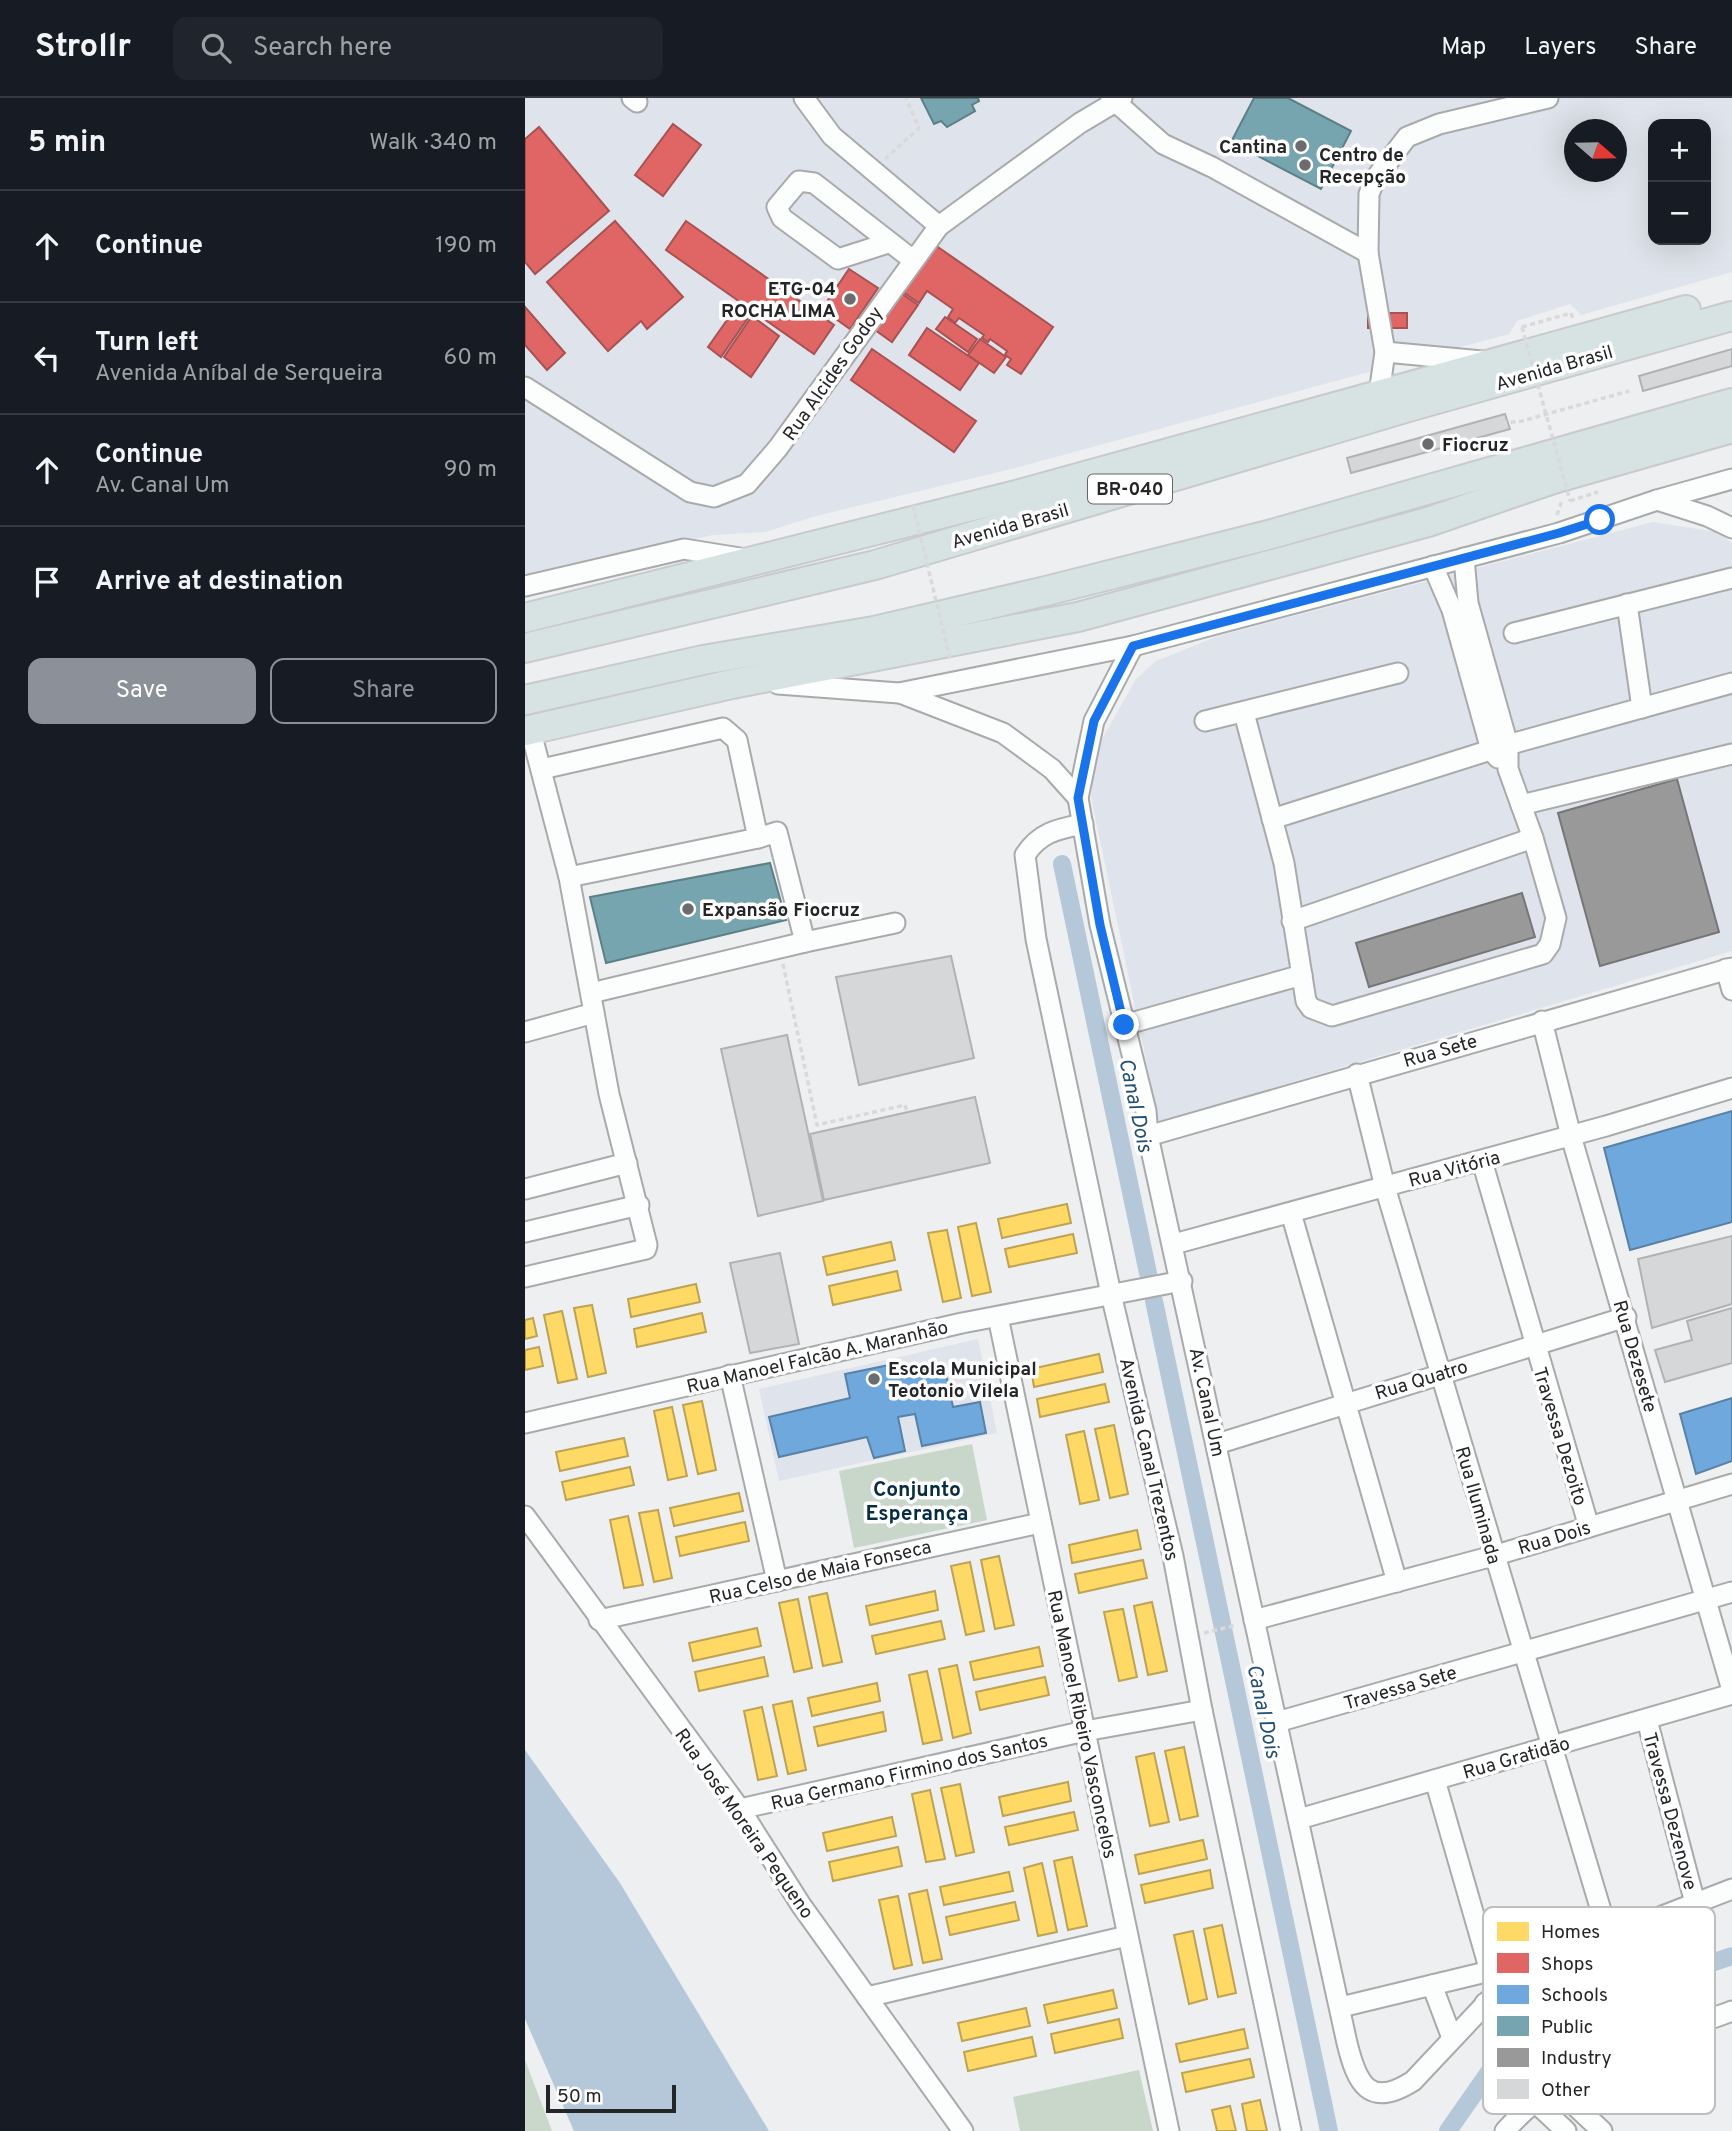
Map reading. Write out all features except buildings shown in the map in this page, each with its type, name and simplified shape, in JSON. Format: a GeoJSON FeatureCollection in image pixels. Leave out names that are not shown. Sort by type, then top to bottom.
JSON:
{"type":"FeatureCollection","features":[{"type":"Feature","properties":{"kind":"highway","name":"Avenida Brasil"},"geometry":{"type":"LineString","coordinates":[[525,618],[1020,494],[1732,297]]}},
{"type":"Feature","properties":{"kind":"highway","name":"Avenida Brasil"},"geometry":{"type":"LineString","coordinates":[[525,648],[875,565],[1412,406],[1732,316]]}},
{"type":"Feature","properties":{"kind":"highway"},"geometry":{"type":"LineString","coordinates":[[525,700],[703,660],[874,631],[1272,534],[1732,402]]}},
{"type":"Feature","properties":{"kind":"highway"},"geometry":{"type":"LineString","coordinates":[[528,738],[609,713],[732,684],[1079,617],[1428,522],[1553,479],[1732,428]]}},
{"type":"Feature","properties":{"kind":"highway"},"geometry":{"type":"LineString","coordinates":[[1272,534],[1428,522]]}},
{"type":"Feature","properties":{"kind":"street"},"geometry":{"type":"LineString","coordinates":[[1379,394],[1385,352],[1368,253],[1369,194],[1383,165],[1407,137],[1439,124],[1548,98]]}},
{"type":"Feature","properties":{"kind":"street"},"geometry":{"type":"LineString","coordinates":[[803,99],[832,136],[939,226]]}},
{"type":"Feature","properties":{"kind":"street"},"geometry":{"type":"LineString","coordinates":[[1116,100],[1163,144],[1212,167],[1368,253]]}},
{"type":"Feature","properties":{"kind":"street","name":"Rua Alcides Godoy"},"geometry":{"type":"LineString","coordinates":[[525,387],[671,482],[703,496],[726,494],[747,484],[763,469],[939,226],[1116,100]]}},
{"type":"Feature","properties":{"kind":"street"},"geometry":{"type":"LineString","coordinates":[[888,243],[838,259],[782,218],[777,208],[799,181],[814,183],[913,260]]}},
{"type":"Feature","properties":{"kind":"street"},"geometry":{"type":"LineString","coordinates":[[1385,352],[1497,362]]}},
{"type":"Feature","properties":{"kind":"street"},"geometry":{"type":"LineString","coordinates":[[732,684],[804,685],[899,693],[1133,646],[1559,533],[1657,500],[1732,479]]}},
{"type":"Feature","properties":{"kind":"street"},"geometry":{"type":"LineString","coordinates":[[1657,500],[1707,516],[1732,528]]}},
{"type":"Feature","properties":{"kind":"street"},"geometry":{"type":"LineString","coordinates":[[525,586],[684,549],[709,551],[753,561]]}},
{"type":"Feature","properties":{"kind":"street"},"geometry":{"type":"LineString","coordinates":[[1464,558],[1468,603],[1499,747]]}},
{"type":"Feature","properties":{"kind":"street"},"geometry":{"type":"LineString","coordinates":[[1244,713],[1284,863],[1301,975],[1306,1001],[1311,1009],[1332,1016],[1543,954],[1550,944],[1556,918],[1533,838],[1452,610],[1433,566]]}},
{"type":"Feature","properties":{"kind":"street"},"geometry":{"type":"LineString","coordinates":[[1514,633],[1732,578]]}},
{"type":"Feature","properties":{"kind":"street"},"geometry":{"type":"LineString","coordinates":[[1627,604],[1642,708]]}},
{"type":"Feature","properties":{"kind":"street"},"geometry":{"type":"LineString","coordinates":[[1078,798],[1094,721],[1133,646]]}},
{"type":"Feature","properties":{"kind":"street"},"geometry":{"type":"LineString","coordinates":[[1205,721],[1398,673]]}},
{"type":"Feature","properties":{"kind":"street"},"geometry":{"type":"LineString","coordinates":[[1272,819],[1499,747],[1732,683]]}},
{"type":"Feature","properties":{"kind":"street"},"geometry":{"type":"LineString","coordinates":[[899,693],[1003,733],[1052,769],[1078,798]]}},
{"type":"Feature","properties":{"kind":"street"},"geometry":{"type":"LineString","coordinates":[[542,769],[723,729],[737,740],[758,838]]}},
{"type":"Feature","properties":{"kind":"street"},"geometry":{"type":"LineString","coordinates":[[525,1277],[646,1249],[639,1205],[609,1094],[569,877],[542,769],[528,738]]}},
{"type":"Feature","properties":{"kind":"street"},"geometry":{"type":"LineString","coordinates":[[1521,805],[1732,754]]}},
{"type":"Feature","properties":{"kind":"street","name":"Av. Canal Um"},"geometry":{"type":"LineString","coordinates":[[1078,798],[1100,925],[1146,1111],[1148,1136],[1217,1444],[1245,1622],[1277,1722],[1353,2066],[1370,2091],[1378,2094],[1400,2089],[1413,2081],[1452,2038]]}},
{"type":"Feature","properties":{"kind":"street","name":"Avenida Canal Trezentos"},"geometry":{"type":"LineString","coordinates":[[1083,824],[1048,832],[1034,842],[1025,855],[1036,939],[1111,1294],[1173,1556],[1202,1710],[1291,2131]]}},
{"type":"Feature","properties":{"kind":"street"},"geometry":{"type":"LineString","coordinates":[[569,877],[777,832],[805,942]]}},
{"type":"Feature","properties":{"kind":"street"},"geometry":{"type":"LineString","coordinates":[[1292,921],[1533,838]]}},
{"type":"Feature","properties":{"kind":"street"},"geometry":{"type":"LineString","coordinates":[[591,993],[895,923]]}},
{"type":"Feature","properties":{"kind":"street"},"geometry":{"type":"LineString","coordinates":[[1729,968],[1732,990]]}},
{"type":"Feature","properties":{"kind":"street","name":"Rua Sete"},"geometry":{"type":"LineString","coordinates":[[1148,1136],[1729,968]]}},
{"type":"Feature","properties":{"kind":"street"},"geometry":{"type":"LineString","coordinates":[[1124,1025],[1301,975]]}},
{"type":"Feature","properties":{"kind":"street"},"geometry":{"type":"LineString","coordinates":[[525,1032],[594,1013]]}},
{"type":"Feature","properties":{"kind":"street","name":"Rua Dezesete"},"geometry":{"type":"LineString","coordinates":[[1542,1021],[1571,1136],[1626,1317],[1732,1692]]}},
{"type":"Feature","properties":{"kind":"street","name":"Rua Iluminada"},"geometry":{"type":"LineString","coordinates":[[1357,1074],[1385,1187],[1600,1907]]}},
{"type":"Feature","properties":{"kind":"street","name":"Rua Vitória"},"geometry":{"type":"LineString","coordinates":[[1174,1244],[1482,1161],[1732,1088]]}},
{"type":"Feature","properties":{"kind":"street","name":"Travessa Dezoito"},"geometry":{"type":"LineString","coordinates":[[1482,1161],[1533,1345],[1588,1527]]}},
{"type":"Feature","properties":{"kind":"street"},"geometry":{"type":"LineString","coordinates":[[525,1189],[627,1163]]}},
{"type":"Feature","properties":{"kind":"street"},"geometry":{"type":"LineString","coordinates":[[525,1233],[639,1205]]}},
{"type":"Feature","properties":{"kind":"street"},"geometry":{"type":"LineString","coordinates":[[1291,1213],[1397,1582]]}},
{"type":"Feature","properties":{"kind":"street","name":"Rua Manoel Falcão A. Maranhão"},"geometry":{"type":"LineString","coordinates":[[525,1423],[998,1317],[1182,1281]]}},
{"type":"Feature","properties":{"kind":"street","name":"Rua Manoel Ribeiro Vasconcelos"},"geometry":{"type":"LineString","coordinates":[[998,1317],[1169,2131]]}},
{"type":"Feature","properties":{"kind":"street","name":"Rua Quatro"},"geometry":{"type":"LineString","coordinates":[[1217,1444],[1626,1317]]}},
{"type":"Feature","properties":{"kind":"street"},"geometry":{"type":"LineString","coordinates":[[730,1375],[777,1581]]}},
{"type":"Feature","properties":{"kind":"street","name":"Rua Dois"},"geometry":{"type":"LineString","coordinates":[[1245,1622],[1493,1556],[1732,1484]]}},
{"type":"Feature","properties":{"kind":"street","name":"Rua José Moreira Pequeno"},"geometry":{"type":"LineString","coordinates":[[525,1516],[740,1809],[801,1905],[963,2131]]}},
{"type":"Feature","properties":{"kind":"street","name":"Rua Celso de Maia Fonseca"},"geometry":{"type":"LineString","coordinates":[[599,1620],[1040,1522]]}},
{"type":"Feature","properties":{"kind":"street","name":"Travessa Sete"},"geometry":{"type":"LineString","coordinates":[[1277,1722],[1732,1592]]}},
{"type":"Feature","properties":{"kind":"street","name":"Rua Gratidão"},"geometry":{"type":"LineString","coordinates":[[1299,1819],[1647,1720],[1732,1692]]}},
{"type":"Feature","properties":{"kind":"street","name":"Rua Germano Firmino dos Santos"},"geometry":{"type":"LineString","coordinates":[[740,1809],[1085,1731],[1202,1710]]}},
{"type":"Feature","properties":{"kind":"street","name":"Travessa Dezenove"},"geometry":{"type":"LineString","coordinates":[[1647,1720],[1696,1903]]}},
{"type":"Feature","properties":{"kind":"street"},"geometry":{"type":"LineString","coordinates":[[1435,1780],[1483,1947]]}},
{"type":"Feature","properties":{"kind":"street"},"geometry":{"type":"LineString","coordinates":[[1685,1907],[1732,1889]]}},
{"type":"Feature","properties":{"kind":"street"},"geometry":{"type":"LineString","coordinates":[[867,1997],[1127,1936]]}},
{"type":"Feature","properties":{"kind":"street"},"geometry":{"type":"LineString","coordinates":[[1341,2007],[1483,1973]]}},
{"type":"Feature","properties":{"kind":"street"},"geometry":{"type":"LineString","coordinates":[[1432,1985],[1452,2038],[1483,2005]]}},
{"type":"Feature","properties":{"kind":"street"},"geometry":{"type":"LineString","coordinates":[[1715,2017],[1732,2011]]}},
{"type":"Feature","properties":{"kind":"street"},"geometry":{"type":"LineString","coordinates":[[1505,2131],[1524,2114]]}},
{"type":"Feature","properties":{"kind":"street"},"geometry":{"type":"LineString","coordinates":[[1548,2114],[1566,2131]]}},
{"type":"Feature","properties":{"kind":"street"},"geometry":{"type":"LineString","coordinates":[[1584,2114],[1602,2131]]}},
{"type":"Feature","properties":{"kind":"path"},"geometry":{"type":"LineString","coordinates":[[873,170],[919,128],[906,98]]}},
{"type":"Feature","properties":{"kind":"path"},"geometry":{"type":"LineString","coordinates":[[1523,327],[1544,415],[1570,501]]}},
{"type":"Feature","properties":{"kind":"path"},"geometry":{"type":"LineString","coordinates":[[1501,423],[1522,421],[1629,391]]}},
{"type":"Feature","properties":{"kind":"path"},"geometry":{"type":"LineString","coordinates":[[1559,533],[1558,502],[1571,492]]}},
{"type":"Feature","properties":{"kind":"path"},"geometry":{"type":"LineString","coordinates":[[913,505],[950,660]]}},
{"type":"Feature","properties":{"kind":"path"},"geometry":{"type":"LineString","coordinates":[[779,948],[817,1125],[905,1105],[907,1112]]}},
{"type":"Feature","properties":{"kind":"path"},"geometry":{"type":"LineString","coordinates":[[1208,1632],[1245,1622]]}},
{"type":"Feature","properties":{"kind":"shaded area"},"geometry":{"type":"Polygon","coordinates":[[[525,98],[1732,98],[1732,272],[1581,315],[1570,304],[1517,321],[1509,334],[1011,469],[816,516],[765,532],[713,535],[525,575],[525,98]]]}},
{"type":"Feature","properties":{"kind":"shaded area"},"geometry":{"type":"Polygon","coordinates":[[[1653,522],[1717,532],[1732,543],[1732,951],[1159,1122],[1091,797],[1096,750],[1136,679],[1156,661],[1218,636],[1653,522]]]}},
{"type":"Feature","properties":{"kind":"shaded area"},"geometry":{"type":"Polygon","coordinates":[[[978,1339],[997,1433],[779,1481],[759,1389],[978,1339]]]}},
{"type":"Feature","properties":{"kind":"green space"},"geometry":{"type":"Polygon","coordinates":[[[972,1444],[987,1520],[854,1548],[839,1471],[972,1444]]]}},
{"type":"Feature","properties":{"kind":"green space"},"geometry":{"type":"Polygon","coordinates":[[[525,2060],[552,2131],[525,2131],[525,2060]]]}},
{"type":"Feature","properties":{"kind":"green space"},"geometry":{"type":"Polygon","coordinates":[[[1139,2070],[1153,2131],[1020,2131],[1013,2097],[1139,2070]]]}},
{"type":"Feature","properties":{"kind":"water"},"geometry":{"type":"Polygon","coordinates":[[[525,1750],[620,1883],[769,2131],[574,2131],[525,2019],[525,1750]]]}},
{"type":"Feature","properties":{"kind":"waterway","name":"Canal Dois"},"geometry":{"type":"LineString","coordinates":[[1062,864],[1148,1273]]}},
{"type":"Feature","properties":{"kind":"waterway","name":"Canal Dois"},"geometry":{"type":"LineString","coordinates":[[1154,1301],[1329,2131]]}},
{"type":"Feature","properties":{"kind":"waterway"},"geometry":{"type":"LineString","coordinates":[[1715,1962],[1732,1956]]}},
{"type":"Feature","properties":{"kind":"waterway"},"geometry":{"type":"LineString","coordinates":[[1448,2131],[1483,2081]]}},
{"type":"Feature","properties":{"kind":"place","name":"Cantina"},"geometry":{"type":"Point","coordinates":[1301,146]}},
{"type":"Feature","properties":{"kind":"place","name":"Centro de Recepção"},"geometry":{"type":"Point","coordinates":[1305,165]}},
{"type":"Feature","properties":{"kind":"place","name":"ETG-04 ROCHA LIMA"},"geometry":{"type":"Point","coordinates":[850,299]}},
{"type":"Feature","properties":{"kind":"place","name":"Fiocruz"},"geometry":{"type":"Point","coordinates":[1428,444]}},
{"type":"Feature","properties":{"kind":"place","name":"Expansão Fiocruz"},"geometry":{"type":"Point","coordinates":[688,909]}},
{"type":"Feature","properties":{"kind":"place","name":"Escola Municipal Teotonio Vilela"},"geometry":{"type":"Point","coordinates":[874,1379]}},
{"type":"Feature","properties":{"kind":"district","name":"Conjunto Esperança"},"geometry":{"type":"Point","coordinates":[917,1501]}},
{"type":"Feature","properties":{"kind":"route"},"geometry":{"type":"LineString","coordinates":[[1124,1025],[1100,925],[1078,798],[1094,721],[1112,681],[1133,646],[1600,520]]}}]}
